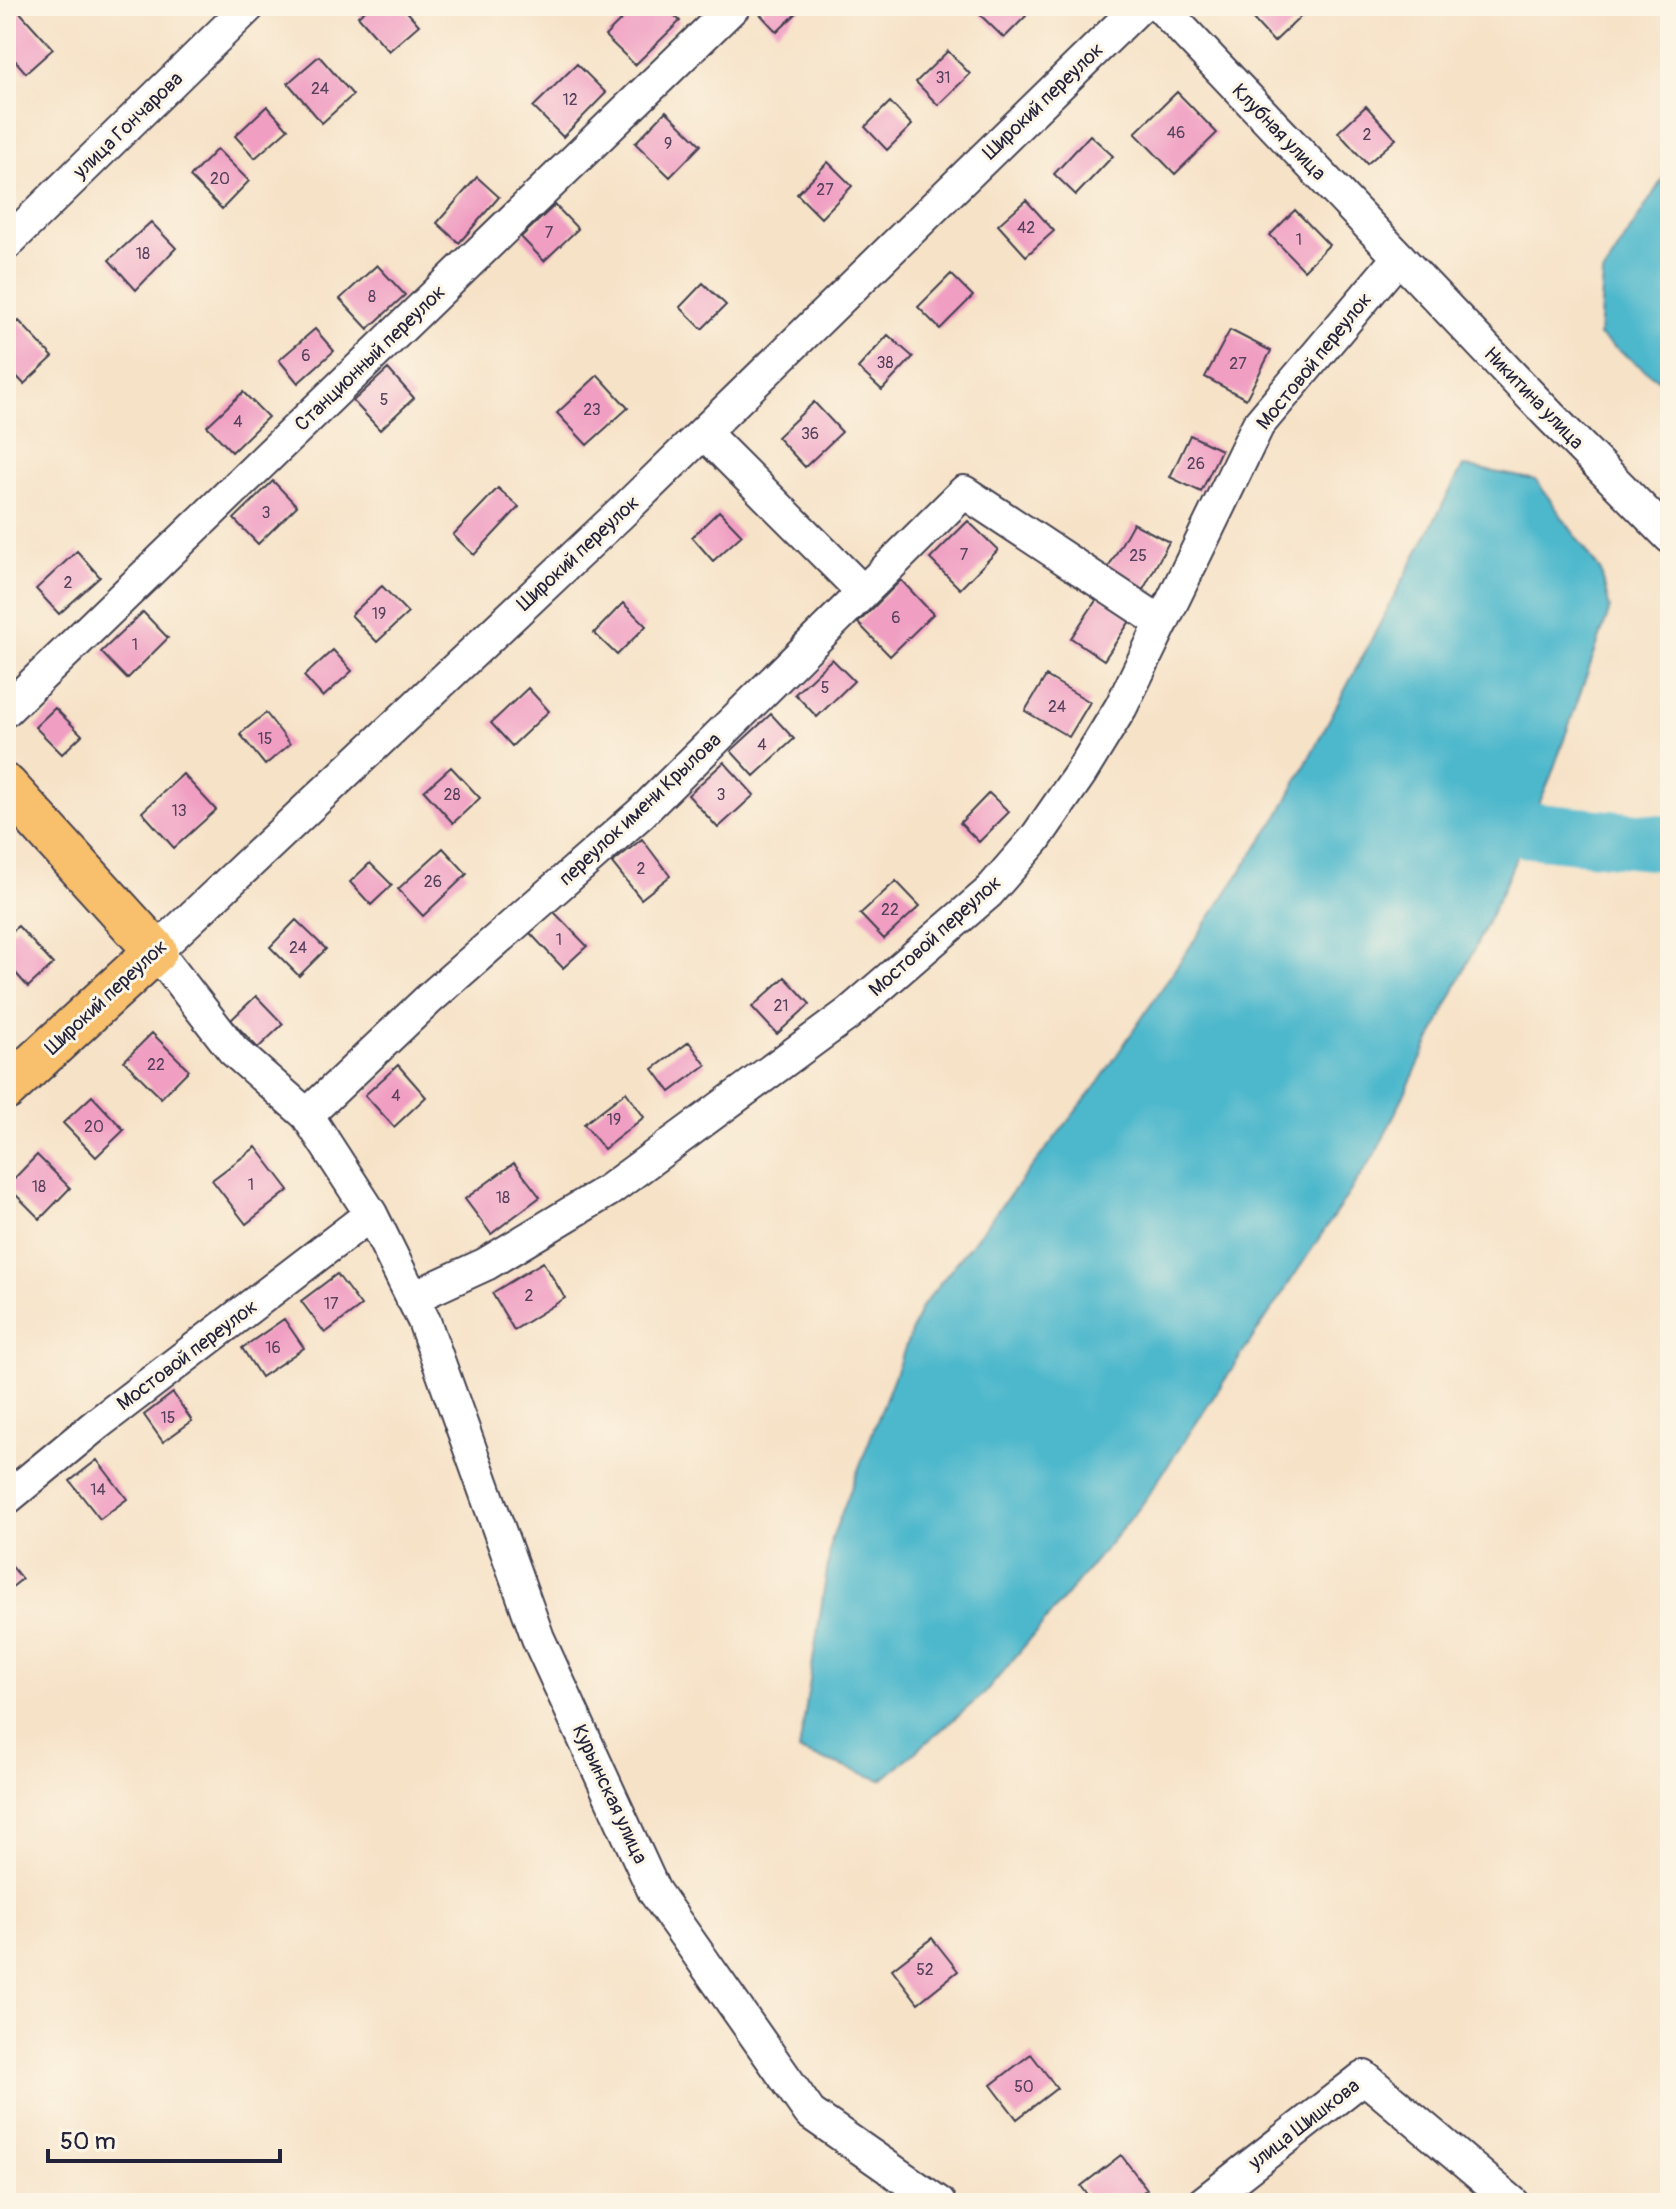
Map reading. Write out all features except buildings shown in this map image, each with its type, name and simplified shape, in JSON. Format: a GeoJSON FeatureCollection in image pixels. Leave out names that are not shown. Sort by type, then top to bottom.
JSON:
{"type":"FeatureCollection","features":[{"type":"Feature","properties":{"kind":"main road"},"geometry":{"type":"LineString","coordinates":[[6,786],[156,951]]}},
{"type":"Feature","properties":{"kind":"main road","name":"Широкий переулок"},"geometry":{"type":"LineString","coordinates":[[6,1089],[156,951]]}},
{"type":"Feature","properties":{"kind":"street","name":"улица Гончарова"},"geometry":{"type":"LineString","coordinates":[[6,244],[249,6]]}},
{"type":"Feature","properties":{"kind":"street","name":"Станционный переулок"},"geometry":{"type":"LineString","coordinates":[[6,710],[734,6]]}},
{"type":"Feature","properties":{"kind":"street","name":"Широкий переулок"},"geometry":{"type":"LineString","coordinates":[[156,951],[704,433],[1140,6]]}},
{"type":"Feature","properties":{"kind":"street","name":"Клубная улица"},"geometry":{"type":"LineString","coordinates":[[1160,6],[1399,257]]}},
{"type":"Feature","properties":{"kind":"street","name":"Никитина улица"},"geometry":{"type":"LineString","coordinates":[[1399,257],[1670,537]]}},
{"type":"Feature","properties":{"kind":"street","name":"Мостовой переулок"},"geometry":{"type":"LineString","coordinates":[[412,1298],[486,1264],[609,1190],[848,1014],[988,893],[1035,839],[1121,707],[1258,425],[1399,257]]}},
{"type":"Feature","properties":{"kind":"street"},"geometry":{"type":"LineString","coordinates":[[704,433],[863,592]]}},
{"type":"Feature","properties":{"kind":"street","name":"переулок имени Крылова"},"geometry":{"type":"LineString","coordinates":[[307,1115],[429,999],[640,814],[964,492],[1162,623]]}},
{"type":"Feature","properties":{"kind":"street","name":"Курьинская улица"},"geometry":{"type":"LineString","coordinates":[[156,951],[233,1050],[307,1115],[371,1214],[424,1321],[538,1638],[654,1891],[810,2113],[939,2203]]}},
{"type":"Feature","properties":{"kind":"street","name":"Мостовой переулок"},"geometry":{"type":"LineString","coordinates":[[6,1499],[97,1424],[371,1214]]}},
{"type":"Feature","properties":{"kind":"street","name":"улица Шишкова"},"geometry":{"type":"LineString","coordinates":[[1203,2203],[1364,2077],[1513,2203]]}},
{"type":"Feature","properties":{"kind":"water"},"geometry":{"type":"Polygon","coordinates":[[[1670,167],[1670,388],[1599,336],[1603,274],[1670,167]]]}},
{"type":"Feature","properties":{"kind":"water"},"geometry":{"type":"Polygon","coordinates":[[[1463,466],[1536,480],[1601,572],[1610,609],[1551,776],[1502,891],[1377,1151],[1141,1506],[986,1692],[882,1780],[799,1751],[832,1538],[920,1309],[1098,1083],[1279,815],[1463,466]]]}},
{"type":"Feature","properties":{"kind":"waterway"},"geometry":{"type":"LineString","coordinates":[[1528,830],[1670,844]]}}]}
